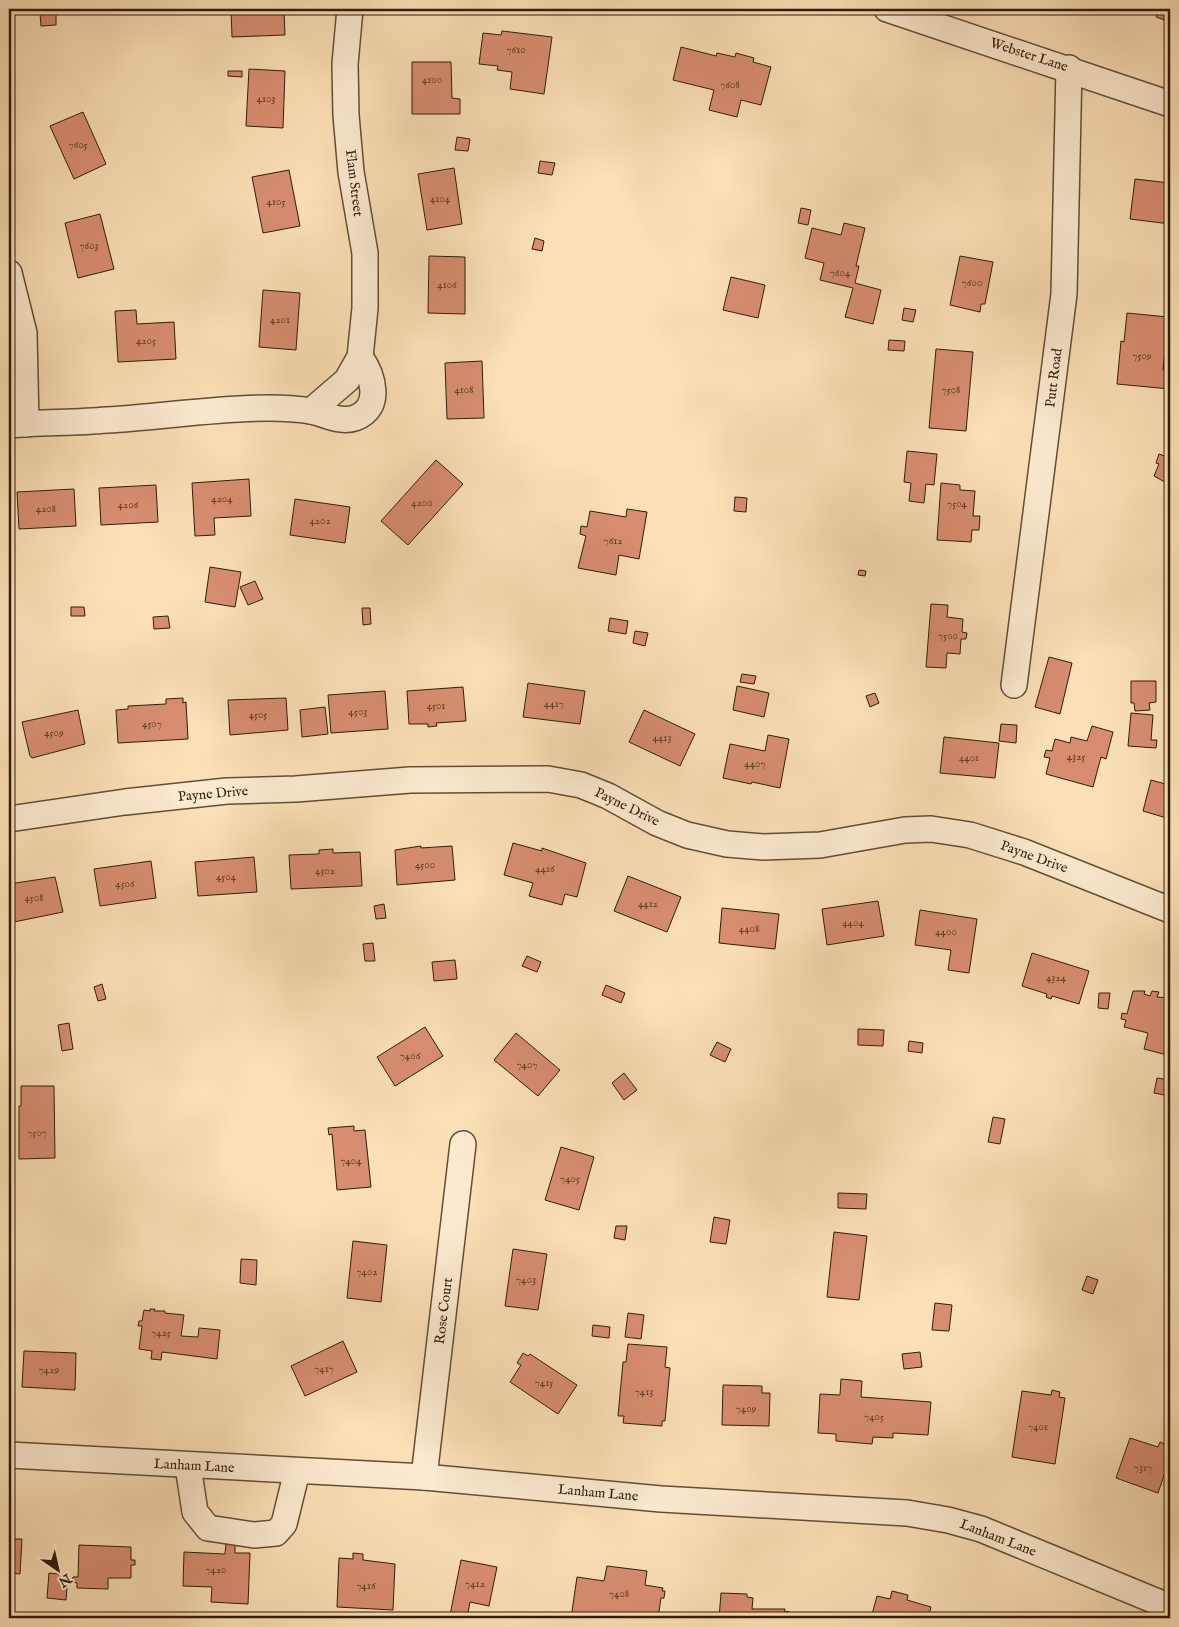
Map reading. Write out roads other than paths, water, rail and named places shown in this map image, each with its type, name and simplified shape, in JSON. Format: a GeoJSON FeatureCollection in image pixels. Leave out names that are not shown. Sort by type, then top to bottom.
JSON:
{"type":"FeatureCollection","features":[{"type":"Feature","properties":{"kind":"street","name":"Flam Street"},"geometry":{"type":"LineString","coordinates":[[311,411],[347,380],[360,357],[367,276],[351,172],[346,115],[345,64],[350,9]]}},
{"type":"Feature","properties":{"kind":"street","name":"Webster Lane"},"geometry":{"type":"LineString","coordinates":[[887,9],[1069,68],[1170,104]]}},
{"type":"Feature","properties":{"kind":"street","name":"Putt Road"},"geometry":{"type":"LineString","coordinates":[[1014,685],[1064,294],[1069,68]]}},
{"type":"Feature","properties":{"kind":"street"},"geometry":{"type":"LineString","coordinates":[[9,273],[24,334],[18,424],[108,420],[232,408],[311,411],[342,420],[355,418],[368,410],[374,395],[367,367],[360,357]]}},
{"type":"Feature","properties":{"kind":"street","name":"Payne Drive"},"geometry":{"type":"LineString","coordinates":[[9,819],[125,802],[227,791],[296,789],[410,780],[548,779],[581,785],[608,796],[657,823],[687,835],[728,844],[763,847],[820,845],[905,830],[931,830],[970,835],[1024,852],[1170,910]]}},
{"type":"Feature","properties":{"kind":"street","name":"Rose Court"},"geometry":{"type":"LineString","coordinates":[[424,1477],[464,1144]]}},
{"type":"Feature","properties":{"kind":"street","name":"Lanham Lane"},"geometry":{"type":"LineString","coordinates":[[9,1455],[188,1466],[424,1477],[661,1499],[907,1513],[981,1528],[1170,1608]]}},
{"type":"Feature","properties":{"kind":"street"},"geometry":{"type":"LineString","coordinates":[[188,1466],[195,1512],[208,1528],[254,1535],[276,1533],[284,1524],[297,1471]]}}]}
